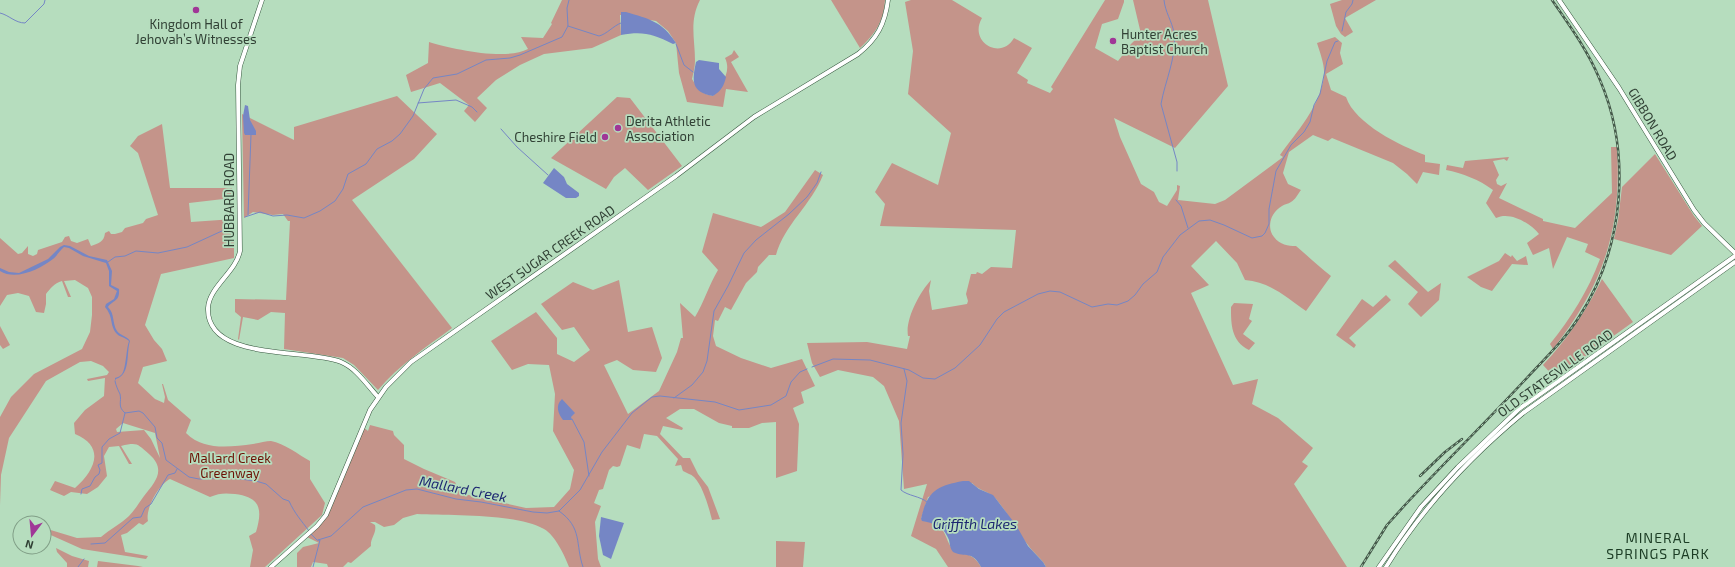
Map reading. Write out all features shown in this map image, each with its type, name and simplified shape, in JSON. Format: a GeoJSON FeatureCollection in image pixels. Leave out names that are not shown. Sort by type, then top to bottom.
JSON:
{"type":"FeatureCollection","features":[{"type":"Feature","properties":{"kind":"main road","name":"HUBBARD ROAD"},"geometry":{"type":"LineString","coordinates":[[262,0],[240,66],[238,85],[240,251],[236,263],[210,301],[208,311],[214,329],[218,334],[231,342],[281,353],[342,362],[352,368],[378,397]]}},
{"type":"Feature","properties":{"kind":"main road","name":"WEST SUGAR CREEK ROAD"},"geometry":{"type":"LineString","coordinates":[[270,567],[317,526],[330,508],[365,422],[378,397],[391,381],[411,362],[676,176],[754,117],[862,51],[874,39],[882,27],[888,0]]}},
{"type":"Feature","properties":{"kind":"main road","name":"GIBBON ROAD"},"geometry":{"type":"LineString","coordinates":[[1559,0],[1619,88],[1694,210],[1735,255]]}},
{"type":"Feature","properties":{"kind":"main road","name":"OLD STATESVILLE ROAD"},"geometry":{"type":"LineString","coordinates":[[1379,567],[1421,507],[1458,467],[1508,418],[1735,255]]}},
{"type":"Feature","properties":{"kind":"main road","name":"OLD STATESVILLE ROAD"},"geometry":{"type":"LineString","coordinates":[[1386,567],[1422,515],[1460,472],[1502,431],[1523,413],[1735,262]]}},
{"type":"Feature","properties":{"kind":"green space"},"geometry":{"type":"Polygon","coordinates":[[[562,0],[700,0],[695,15],[693,30],[695,61],[692,79],[696,86],[706,94],[713,96],[725,78],[727,63],[725,58],[732,54],[734,50],[739,57],[731,62],[748,92],[726,89],[723,107],[687,102],[679,73],[676,43],[668,31],[656,21],[620,15],[621,35],[592,48],[544,54],[520,65],[496,80],[477,98],[487,108],[475,122],[464,111],[469,105],[440,83],[411,92],[406,75],[428,63],[429,42],[451,48],[493,54],[506,54],[528,49],[521,37],[543,38],[552,24],[551,23],[562,0]]]}},
{"type":"Feature","properties":{"kind":"green space"},"geometry":{"type":"Polygon","coordinates":[[[831,0],[885,0],[883,14],[878,27],[860,48],[831,0]]]}},
{"type":"Feature","properties":{"kind":"green space"},"geometry":{"type":"Polygon","coordinates":[[[911,0],[952,0],[982,18],[979,27],[979,34],[988,46],[1002,48],[1008,45],[1014,38],[1032,48],[1017,73],[1028,80],[1027,83],[1050,93],[1053,89],[1051,87],[1105,0],[1124,0],[1124,2],[1118,19],[1102,24],[1095,48],[1118,61],[1141,34],[1133,0],[1208,0],[1228,86],[1175,148],[1114,118],[1120,137],[1141,184],[1154,192],[1159,202],[1167,206],[1177,190],[1177,185],[1180,186],[1178,200],[1215,204],[1225,200],[1283,157],[1280,155],[1307,118],[1322,87],[1324,68],[1317,43],[1335,37],[1342,43],[1340,53],[1343,64],[1326,74],[1331,90],[1346,97],[1351,107],[1359,116],[1380,133],[1425,155],[1425,162],[1440,164],[1439,175],[1423,172],[1417,184],[1393,163],[1332,138],[1328,141],[1313,135],[1289,152],[1283,173],[1288,184],[1301,190],[1290,203],[1282,206],[1275,212],[1271,220],[1270,229],[1276,240],[1287,245],[1296,246],[1331,276],[1306,311],[1270,287],[1254,281],[1245,280],[1237,263],[1216,241],[1191,266],[1209,285],[1191,293],[1233,385],[1258,379],[1252,404],[1278,418],[1313,448],[1302,462],[1308,466],[1294,484],[1347,567],[1046,567],[1030,548],[996,499],[972,483],[928,497],[921,519],[938,525],[942,529],[952,549],[956,553],[971,556],[981,567],[948,567],[936,549],[911,536],[927,484],[904,489],[899,421],[884,386],[873,377],[838,370],[820,377],[812,363],[807,343],[867,342],[907,349],[910,336],[908,336],[908,329],[911,314],[922,291],[931,280],[929,291],[932,310],[967,304],[968,301],[966,294],[971,274],[976,274],[977,272],[982,274],[991,267],[1012,268],[1016,230],[880,226],[885,204],[875,192],[892,163],[938,185],[951,133],[908,94],[913,51],[905,2],[911,0]]]}},
{"type":"Feature","properties":{"kind":"green space"},"geometry":{"type":"Polygon","coordinates":[[[1342,0],[1376,0],[1345,18],[1353,32],[1345,37],[1336,26],[1330,4],[1342,0]]]}},
{"type":"Feature","properties":{"kind":"green space"},"geometry":{"type":"Polygon","coordinates":[[[397,96],[437,134],[414,159],[352,200],[452,328],[404,365],[378,390],[354,365],[343,358],[284,349],[285,313],[271,312],[258,320],[243,317],[239,340],[238,339],[241,317],[235,312],[235,299],[286,300],[290,221],[288,221],[283,214],[273,215],[253,212],[244,218],[242,114],[294,140],[294,127],[397,96]]]}},
{"type":"Feature","properties":{"kind":"green space","name":"Derita Athletic Association"},"geometry":{"type":"Polygon","coordinates":[[[617,97],[630,98],[682,166],[648,190],[625,168],[614,177],[606,189],[551,158],[617,97]]]}},
{"type":"Feature","properties":{"kind":"green space","name":"Mallard Creek Greenway"},"geometry":{"type":"Polygon","coordinates":[[[162,124],[170,188],[232,188],[232,198],[189,203],[191,222],[234,219],[234,258],[161,274],[145,325],[154,340],[162,349],[167,361],[143,367],[138,383],[155,399],[164,403],[165,397],[163,384],[168,400],[191,420],[186,433],[201,443],[226,447],[271,441],[286,447],[310,461],[310,479],[325,503],[322,515],[265,567],[250,567],[253,550],[249,536],[256,532],[259,517],[258,506],[254,501],[250,498],[228,493],[210,497],[170,479],[157,491],[149,510],[148,521],[143,525],[139,523],[127,533],[121,535],[125,552],[148,556],[146,559],[82,549],[52,536],[52,530],[77,538],[101,537],[123,522],[131,514],[152,486],[157,476],[157,465],[154,460],[139,446],[131,444],[121,446],[132,464],[129,464],[119,446],[109,447],[104,456],[107,476],[98,487],[87,494],[71,492],[64,496],[50,490],[55,481],[75,488],[88,474],[92,466],[94,452],[91,445],[85,439],[75,434],[74,423],[85,410],[104,396],[105,378],[88,381],[87,379],[107,375],[109,372],[103,366],[91,361],[80,362],[46,381],[9,438],[1,475],[0,505],[0,417],[11,397],[34,374],[82,349],[90,332],[92,297],[88,288],[75,280],[64,281],[71,297],[68,297],[62,281],[54,285],[46,294],[44,313],[36,312],[29,296],[18,293],[7,295],[0,306],[0,238],[18,254],[22,253],[28,246],[28,254],[33,256],[37,254],[38,250],[62,242],[65,237],[69,236],[71,241],[77,243],[88,239],[91,246],[101,242],[105,233],[109,231],[111,234],[122,232],[125,228],[143,223],[146,219],[158,215],[138,153],[130,146],[138,136],[162,124]],[[123,423],[116,429],[117,432],[144,430],[151,439],[160,458],[155,433],[123,423]]]}},
{"type":"Feature","properties":{"kind":"green space"},"geometry":{"type":"Polygon","coordinates":[[[1611,147],[1617,147],[1618,177],[1612,230],[1606,254],[1597,278],[1585,302],[1571,325],[1553,349],[1550,344],[1578,304],[1600,259],[1585,252],[1588,244],[1567,237],[1553,269],[1549,248],[1533,255],[1527,243],[1539,234],[1535,230],[1525,222],[1513,217],[1501,216],[1496,218],[1486,203],[1493,190],[1471,177],[1446,170],[1447,165],[1463,168],[1465,161],[1509,157],[1507,161],[1504,159],[1493,161],[1499,175],[1496,180],[1497,184],[1501,186],[1507,183],[1499,198],[1543,219],[1543,221],[1575,228],[1612,193],[1611,147]]]}},
{"type":"Feature","properties":{"kind":"green space"},"geometry":{"type":"Polygon","coordinates":[[[1655,154],[1694,216],[1702,226],[1671,255],[1614,239],[1622,187],[1655,154]]]}},
{"type":"Feature","properties":{"kind":"green space"},"geometry":{"type":"Polygon","coordinates":[[[815,170],[823,175],[818,186],[791,224],[776,255],[769,255],[758,267],[757,272],[746,283],[731,310],[725,307],[718,321],[715,320],[713,336],[716,346],[741,358],[771,368],[802,359],[815,386],[801,392],[804,403],[793,408],[799,424],[797,471],[776,478],[776,422],[762,423],[749,428],[732,428],[732,426],[719,423],[694,409],[680,409],[666,418],[683,428],[682,430],[663,426],[660,434],[683,458],[690,458],[698,474],[708,487],[720,519],[712,520],[700,486],[694,477],[683,471],[681,465],[675,466],[678,459],[657,436],[644,434],[640,449],[627,445],[620,466],[613,466],[609,470],[603,489],[599,490],[594,503],[601,506],[595,522],[598,559],[601,567],[569,567],[552,536],[544,529],[532,524],[517,520],[483,516],[417,514],[403,518],[394,525],[384,527],[375,522],[370,522],[375,525],[371,546],[351,563],[348,562],[343,567],[328,567],[327,564],[313,562],[311,567],[297,567],[297,553],[303,547],[319,543],[305,536],[326,515],[363,427],[368,431],[370,425],[393,431],[394,435],[404,445],[404,459],[455,482],[460,493],[526,508],[554,507],[570,489],[574,470],[553,431],[555,394],[549,365],[528,364],[512,370],[491,341],[536,312],[557,338],[557,354],[574,362],[590,350],[574,327],[562,330],[541,304],[573,282],[593,290],[619,280],[628,332],[652,327],[662,358],[656,372],[633,370],[617,360],[604,365],[628,414],[659,391],[677,352],[681,338],[683,338],[680,303],[695,317],[718,270],[702,252],[713,213],[761,227],[785,212],[815,170]]]}},
{"type":"Feature","properties":{"kind":"green space"},"geometry":{"type":"Polygon","coordinates":[[[1505,253],[1511,257],[1512,255],[1517,261],[1526,256],[1528,265],[1512,264],[1492,291],[1481,287],[1467,277],[1499,261],[1505,253]]]}},
{"type":"Feature","properties":{"kind":"green space"},"geometry":{"type":"Polygon","coordinates":[[[1395,260],[1428,292],[1441,283],[1439,300],[1421,317],[1408,304],[1418,292],[1388,266],[1395,260]]]}},
{"type":"Feature","properties":{"kind":"green space"},"geometry":{"type":"Polygon","coordinates":[[[1602,279],[1633,322],[1555,378],[1543,365],[1561,345],[1576,324],[1602,279]]]}},
{"type":"Feature","properties":{"kind":"green space"},"geometry":{"type":"Polygon","coordinates":[[[1386,295],[1391,300],[1349,338],[1356,345],[1354,348],[1336,335],[1362,299],[1373,307],[1386,295]]]}},
{"type":"Feature","properties":{"kind":"green space"},"geometry":{"type":"Polygon","coordinates":[[[1234,303],[1253,304],[1249,319],[1252,321],[1243,334],[1255,343],[1249,350],[1239,342],[1233,332],[1231,307],[1234,303]]]}},
{"type":"Feature","properties":{"kind":"green space"},"geometry":{"type":"Polygon","coordinates":[[[0,326],[10,345],[3,349],[0,345],[0,326]]]}},
{"type":"Feature","properties":{"kind":"green space"},"geometry":{"type":"Polygon","coordinates":[[[776,541],[805,542],[803,567],[776,567],[776,541]]]}},
{"type":"Feature","properties":{"kind":"green space"},"geometry":{"type":"Polygon","coordinates":[[[56,548],[72,556],[89,561],[88,567],[67,567],[67,563],[57,552],[56,548]]]}},
{"type":"Feature","properties":{"kind":"green space"},"geometry":{"type":"Polygon","coordinates":[[[98,561],[138,566],[143,567],[97,567],[98,561]]]}},
{"type":"Feature","properties":{"kind":"water"},"geometry":{"type":"Polygon","coordinates":[[[621,12],[642,17],[660,25],[676,43],[673,44],[660,38],[642,33],[621,35],[621,12]]]}},
{"type":"Feature","properties":{"kind":"water"},"geometry":{"type":"Polygon","coordinates":[[[699,60],[719,63],[719,69],[726,77],[722,88],[713,96],[700,92],[695,85],[694,75],[696,62],[699,60]]]}},
{"type":"Feature","properties":{"kind":"water"},"geometry":{"type":"Polygon","coordinates":[[[245,105],[248,106],[250,120],[256,131],[256,135],[245,135],[244,133],[243,116],[245,105]]]}},
{"type":"Feature","properties":{"kind":"water"},"geometry":{"type":"Polygon","coordinates":[[[554,168],[564,177],[567,184],[579,193],[579,196],[576,198],[566,198],[543,183],[554,168]]]}},
{"type":"Feature","properties":{"kind":"water"},"geometry":{"type":"Polygon","coordinates":[[[64,245],[70,246],[89,256],[107,260],[112,271],[111,285],[119,289],[117,299],[108,307],[112,313],[114,325],[117,331],[130,341],[126,368],[124,373],[115,381],[115,378],[119,377],[123,373],[129,341],[116,333],[110,314],[105,307],[106,304],[114,299],[117,291],[109,286],[109,271],[106,263],[83,256],[69,248],[64,247],[48,263],[35,270],[13,275],[0,271],[0,268],[9,272],[19,273],[48,259],[64,245]]]}},
{"type":"Feature","properties":{"kind":"water"},"geometry":{"type":"Polygon","coordinates":[[[562,399],[575,413],[571,417],[572,420],[563,420],[560,415],[558,404],[562,399]]]}},
{"type":"Feature","properties":{"kind":"water","name":"Griffith Lakes"},"geometry":{"type":"Polygon","coordinates":[[[969,481],[979,489],[993,495],[1016,525],[1028,546],[1046,567],[981,567],[972,556],[953,552],[947,535],[942,528],[935,524],[922,521],[921,519],[926,502],[934,491],[946,485],[969,481]]]}},
{"type":"Feature","properties":{"kind":"water"},"geometry":{"type":"Polygon","coordinates":[[[601,517],[624,523],[611,559],[603,555],[599,536],[601,517]]]}},
{"type":"Feature","properties":{"kind":"waterway"},"geometry":{"type":"LineString","coordinates":[[0,13],[18,22],[25,23],[44,4],[45,0]]}},
{"type":"Feature","properties":{"kind":"waterway"},"geometry":{"type":"LineString","coordinates":[[245,217],[260,212],[273,216],[287,215],[304,218],[320,211],[335,201],[343,189],[348,174],[366,164],[377,149],[392,141],[400,134],[413,116],[424,89],[433,78],[457,74],[486,60],[510,58],[520,55],[562,37],[568,26],[567,8],[569,0]]}},
{"type":"Feature","properties":{"kind":"waterway"},"geometry":{"type":"LineString","coordinates":[[1164,0],[1174,33],[1174,51],[1161,104],[1177,162],[1177,171]]}},
{"type":"Feature","properties":{"kind":"waterway","name":"Mallard Creek"},"geometry":{"type":"LineString","coordinates":[[1342,31],[1346,12],[1353,0]]}},
{"type":"Feature","properties":{"kind":"waterway"},"geometry":{"type":"LineString","coordinates":[[568,26],[599,36],[605,34],[621,23]]}},
{"type":"Feature","properties":{"kind":"waterway","name":"Mallard Creek"},"geometry":{"type":"LineString","coordinates":[[812,367],[833,359],[870,360],[909,370],[923,378],[935,379],[955,368],[980,345],[997,319],[1004,312],[1038,294],[1050,291],[1060,292],[1092,307],[1108,304],[1117,305],[1128,301],[1135,295],[1143,284],[1157,272],[1163,257],[1180,235],[1199,221],[1210,220],[1252,238],[1262,236],[1269,224],[1269,209],[1276,171],[1291,145],[1304,132],[1310,122],[1314,105],[1320,94],[1327,61],[1335,42],[1338,41]]}},
{"type":"Feature","properties":{"kind":"waterway"},"geometry":{"type":"LineString","coordinates":[[676,44],[684,65],[693,72]]}},
{"type":"Feature","properties":{"kind":"waterway"},"geometry":{"type":"LineString","coordinates":[[418,103],[456,100],[472,107],[477,112]]}},
{"type":"Feature","properties":{"kind":"waterway"},"geometry":{"type":"LineString","coordinates":[[501,129],[517,147],[548,175]]}},
{"type":"Feature","properties":{"kind":"waterway"},"geometry":{"type":"LineString","coordinates":[[248,215],[251,135]]}},
{"type":"Feature","properties":{"kind":"waterway"},"geometry":{"type":"LineString","coordinates":[[674,398],[692,385],[703,372],[707,361],[714,311],[744,253],[756,240],[789,214],[807,197],[817,183],[821,172]]}},
{"type":"Feature","properties":{"kind":"waterway"},"geometry":{"type":"LineString","coordinates":[[1176,200],[1181,206],[1188,228]]}},
{"type":"Feature","properties":{"kind":"waterway"},"geometry":{"type":"LineString","coordinates":[[108,262],[115,257],[125,256],[136,251],[158,253],[187,247],[224,230],[234,221]]}},
{"type":"Feature","properties":{"kind":"waterway","name":"Mallard Creek"},"geometry":{"type":"LineString","coordinates":[[318,540],[331,536],[363,507],[406,490],[417,489],[456,499],[481,502],[533,512],[547,513],[559,511],[580,490],[602,452],[632,413],[652,397],[660,396],[715,402],[739,410],[771,405],[786,396],[791,382],[800,372],[807,369]]}},
{"type":"Feature","properties":{"kind":"waterway"},"geometry":{"type":"LineString","coordinates":[[904,369],[907,381],[901,423],[903,454],[901,490],[927,502]]}},
{"type":"Feature","properties":{"kind":"waterway","name":"Mallard Creek"},"geometry":{"type":"LineString","coordinates":[[115,381],[120,394],[121,408],[125,413],[139,411],[143,413],[155,427],[157,438],[162,443],[166,460],[189,477],[199,479],[232,478],[256,481],[266,484],[283,499],[289,501],[309,531]]}},
{"type":"Feature","properties":{"kind":"waterway"},"geometry":{"type":"LineString","coordinates":[[81,494],[82,489],[90,486],[95,477],[99,474],[100,470],[98,465],[102,463],[102,447],[109,439],[120,433],[125,413]]}},
{"type":"Feature","properties":{"kind":"waterway"},"geometry":{"type":"LineString","coordinates":[[572,419],[584,442],[589,476]]}},
{"type":"Feature","properties":{"kind":"waterway"},"geometry":{"type":"LineString","coordinates":[[91,544],[105,543],[133,518],[141,517],[145,508],[151,504],[168,475],[175,473],[177,469]]}},
{"type":"Feature","properties":{"kind":"waterway"},"geometry":{"type":"LineString","coordinates":[[559,511],[567,517],[575,530],[583,567]]}},
{"type":"Feature","properties":{"kind":"waterway","name":"Mallard Creek"},"geometry":{"type":"LineString","coordinates":[[311,534],[317,540]]}},
{"type":"Feature","properties":{"kind":"waterway"},"geometry":{"type":"LineString","coordinates":[[313,567],[320,540],[318,540]]}},
{"type":"Feature","properties":{"kind":"waterway"},"geometry":{"type":"LineString","coordinates":[[78,567],[84,559]]}},
{"type":"Feature","properties":{"kind":"railway"},"geometry":{"type":"LineString","coordinates":[[1361,567],[1387,525],[1567,334],[1579,317],[1594,290],[1606,261],[1614,231],[1618,201],[1619,170],[1617,139],[1610,109],[1595,69],[1578,39],[1552,0]]}},
{"type":"Feature","properties":{"kind":"railway"},"geometry":{"type":"LineString","coordinates":[[1420,476],[1445,452],[1462,439]]}},
{"type":"Feature","properties":{"kind":"place","name":"Kingdom Hall of Jehovah’s Witnesses"},"geometry":{"type":"Point","coordinates":[196,10]}},
{"type":"Feature","properties":{"kind":"place","name":"Hunter Acres Baptist Church"},"geometry":{"type":"Point","coordinates":[1113,41]}},
{"type":"Feature","properties":{"kind":"place","name":"Derita Athletic Association"},"geometry":{"type":"Point","coordinates":[618,128]}},
{"type":"Feature","properties":{"kind":"place","name":"Cheshire Field"},"geometry":{"type":"Point","coordinates":[605,137]}},
{"type":"Feature","properties":{"kind":"district","name":"MINERAL SPRINGS PARK"},"geometry":{"type":"Point","coordinates":[1658,546]}}]}
